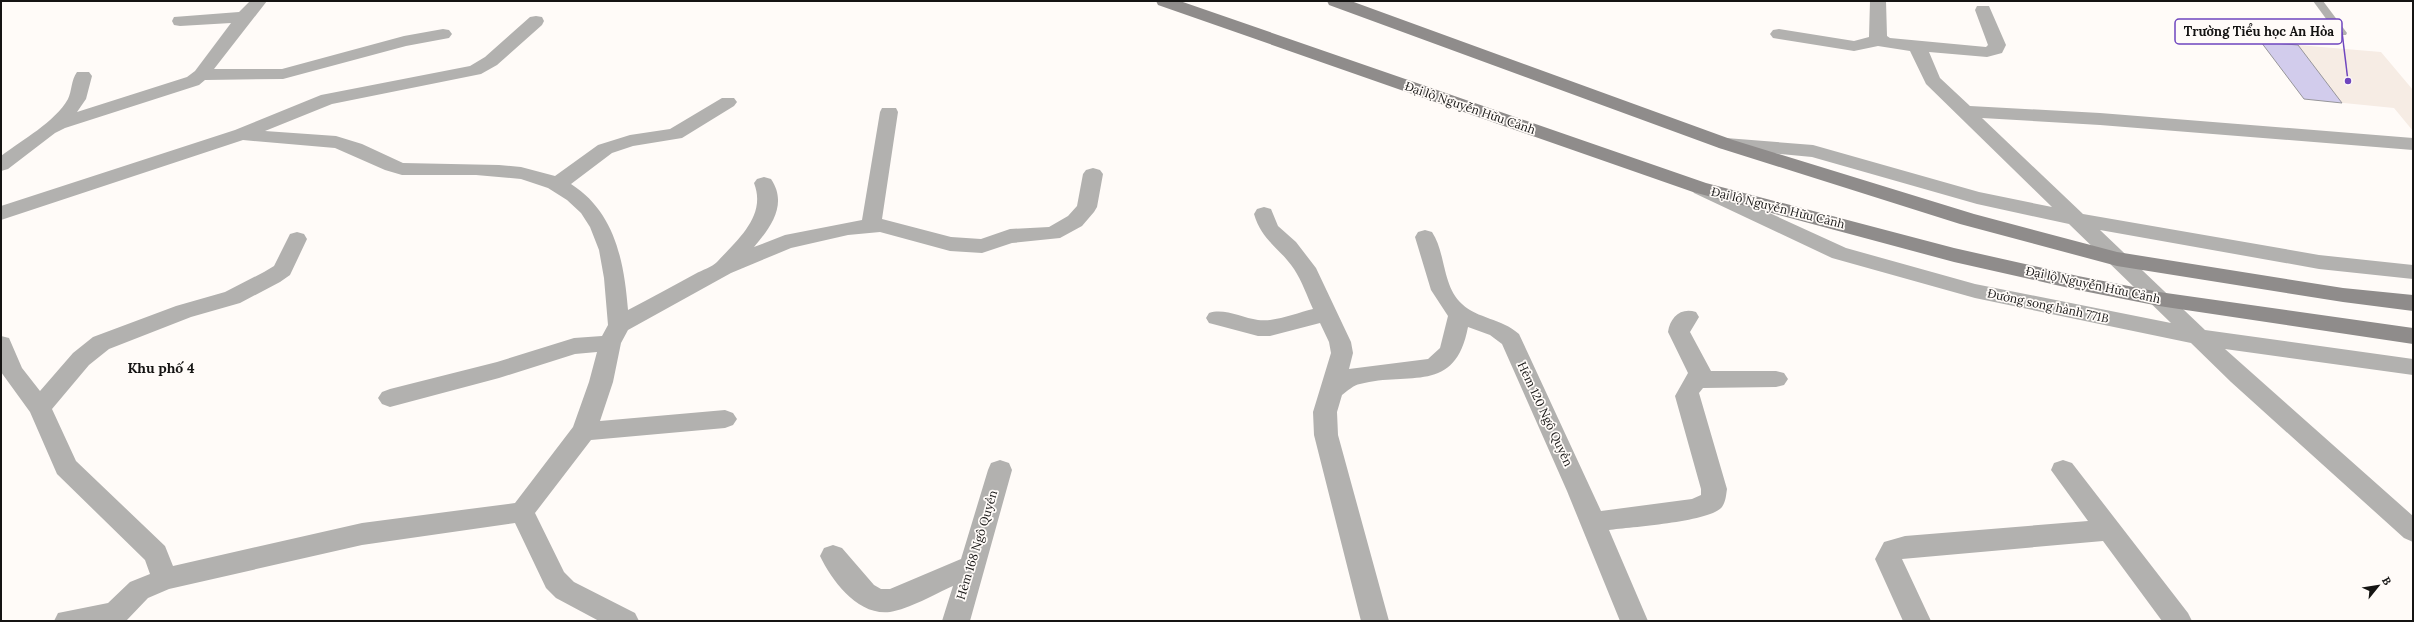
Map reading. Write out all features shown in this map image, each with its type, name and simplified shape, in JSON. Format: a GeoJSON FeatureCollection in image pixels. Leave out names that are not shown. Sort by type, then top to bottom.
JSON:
{"type":"FeatureCollection","features":[{"type":"Feature","properties":{"kind":"main road","name":"Đại lộ Nguyễn Hữu Cảnh"},"geometry":{"type":"LineString","coordinates":[[1164,1],[1700,188],[1805,214],[1954,255],[2159,299],[2413,336]]}},
{"type":"Feature","properties":{"kind":"main road"},"geometry":{"type":"LineString","coordinates":[[1335,1],[1726,144],[1967,219],[2117,259],[2343,295],[2413,303]]}},
{"type":"Feature","properties":{"kind":"street"},"geometry":{"type":"LineString","coordinates":[[1,165],[48,129],[58,124],[182,86],[202,75],[244,17],[259,1]]}},
{"type":"Feature","properties":{"kind":"street"},"geometry":{"type":"LineString","coordinates":[[1878,1],[1878,38],[1881,40]]}},
{"type":"Feature","properties":{"kind":"street"},"geometry":{"type":"LineString","coordinates":[[1779,34],[1854,46],[1881,40],[1917,46],[1992,51],[1997,46],[1983,10]]}},
{"type":"Feature","properties":{"kind":"street"},"geometry":{"type":"LineString","coordinates":[[180,21],[244,17]]}},
{"type":"Feature","properties":{"kind":"street"},"geometry":{"type":"LineString","coordinates":[[1,213],[242,134],[327,99],[475,70],[491,61],[536,20]]}},
{"type":"Feature","properties":{"kind":"street"},"geometry":{"type":"LineString","coordinates":[[202,75],[282,74],[404,41],[443,34]]}},
{"type":"Feature","properties":{"kind":"street"},"geometry":{"type":"LineString","coordinates":[[1917,46],[1932,80],[1962,111],[2199,337],[2413,531]]}},
{"type":"Feature","properties":{"kind":"street"},"geometry":{"type":"LineString","coordinates":[[58,124],[77,99],[83,76]]}},
{"type":"Feature","properties":{"kind":"street"},"geometry":{"type":"LineString","coordinates":[[556,184],[605,149],[630,141],[675,134],[728,102]]}},
{"type":"Feature","properties":{"kind":"street"},"geometry":{"type":"LineString","coordinates":[[1962,111],[2100,119],[2413,144]]}},
{"type":"Feature","properties":{"kind":"street"},"geometry":{"type":"LineString","coordinates":[[871,226],[889,112]]}},
{"type":"Feature","properties":{"kind":"street"},"geometry":{"type":"LineString","coordinates":[[68,621],[110,618],[138,590],[165,579],[362,534],[522,512],[584,431],[601,382],[614,334],[609,251],[596,217],[582,200],[556,184],[544,179],[508,172],[475,169],[411,170],[393,167],[357,149],[336,142],[296,138],[269,139],[242,134]]}},
{"type":"Feature","properties":{"kind":"street"},"geometry":{"type":"LineString","coordinates":[[1726,144],[1813,152],[1977,198],[2076,219],[2319,262],[2413,272]]}},
{"type":"Feature","properties":{"kind":"street"},"geometry":{"type":"LineString","coordinates":[[390,398],[500,370],[614,334],[723,268],[785,242],[848,228],[871,226],[898,228],[950,244],[982,246],[1010,236],[1053,233],[1075,221],[1087,207],[1093,174]]}},
{"type":"Feature","properties":{"kind":"street"},"geometry":{"type":"LineString","coordinates":[[723,268],[765,220],[770,197],[764,183]]}},
{"type":"Feature","properties":{"kind":"street","name":"Đường song hành 771B"},"geometry":{"type":"LineString","coordinates":[[1700,188],[1839,253],[1975,291],[2199,337],[2413,367]]}},
{"type":"Feature","properties":{"kind":"street"},"geometry":{"type":"LineString","coordinates":[[1264,214],[1269,229],[1289,247],[1305,268],[1340,342],[1342,352],[1325,412],[1326,435],[1375,621]]}},
{"type":"Feature","properties":{"kind":"street"},"geometry":{"type":"LineString","coordinates":[[1332,388],[1354,376],[1433,367],[1443,361],[1450,353],[1460,314],[1451,306],[1438,281],[1425,237]]}},
{"type":"Feature","properties":{"kind":"street"},"geometry":{"type":"LineString","coordinates":[[40,408],[81,359],[101,343],[184,311],[232,298],[272,277],[282,270],[297,240]]}},
{"type":"Feature","properties":{"kind":"street"},"geometry":{"type":"LineString","coordinates":[[1217,318],[1258,328],[1270,328],[1327,313]]}},
{"type":"Feature","properties":{"kind":"street","name":"Hẻm 120 Ngô Quyền"},"geometry":{"type":"LineString","coordinates":[[1460,314],[1491,324],[1502,330],[1511,340],[1593,522],[1634,621]]}},
{"type":"Feature","properties":{"kind":"street"},"geometry":{"type":"LineString","coordinates":[[1593,522],[1692,509],[1705,506],[1713,500],[1714,489],[1687,396],[1688,391],[1699,380],[1700,373],[1679,332],[1680,326],[1688,317]]}},
{"type":"Feature","properties":{"kind":"street"},"geometry":{"type":"LineString","coordinates":[[1,344],[12,371],[40,408],[66,467],[156,554],[165,579]]}},
{"type":"Feature","properties":{"kind":"street"},"geometry":{"type":"LineString","coordinates":[[1699,380],[1776,379]]}},
{"type":"Feature","properties":{"kind":"street"},"geometry":{"type":"LineString","coordinates":[[584,431],[725,419]]}},
{"type":"Feature","properties":{"kind":"street","name":"Hẻm 168 Ngô Quyền"},"geometry":{"type":"LineString","coordinates":[[956,621],[970,567],[1000,470]]}},
{"type":"Feature","properties":{"kind":"street"},"geometry":{"type":"LineString","coordinates":[[2063,470],[2178,621]]}},
{"type":"Feature","properties":{"kind":"street"},"geometry":{"type":"LineString","coordinates":[[522,512],[555,580],[565,590],[625,621]]}},
{"type":"Feature","properties":{"kind":"street"},"geometry":{"type":"LineString","coordinates":[[1917,621],[1888,559],[1893,550],[1904,547],[2109,530]]}},
{"type":"Feature","properties":{"kind":"street"},"geometry":{"type":"LineString","coordinates":[[832,556],[865,596],[882,601],[891,600],[970,567]]}},
{"type":"Feature","properties":{"kind":"lane"},"geometry":{"type":"LineString","coordinates":[[2318,1],[2342,33]]}},
{"type":"Feature","properties":{"kind":"shaded area"},"geometry":{"type":"Polygon","coordinates":[[[2261,42],[2381,52],[2413,90],[2413,131],[2394,108],[2304,99],[2261,42]]]}},
{"type":"Feature","properties":{"kind":"building"},"geometry":{"type":"Polygon","coordinates":[[[2261,42],[2298,45],[2342,103],[2304,99],[2261,42]]]}},
{"type":"Feature","properties":{"kind":"place","name":"Trường Tiểu học An Hòa"},"geometry":{"type":"Point","coordinates":[2348,81]}},
{"type":"Feature","properties":{"kind":"district","name":"Khu phố 4"},"geometry":{"type":"Point","coordinates":[161,368]}}]}
